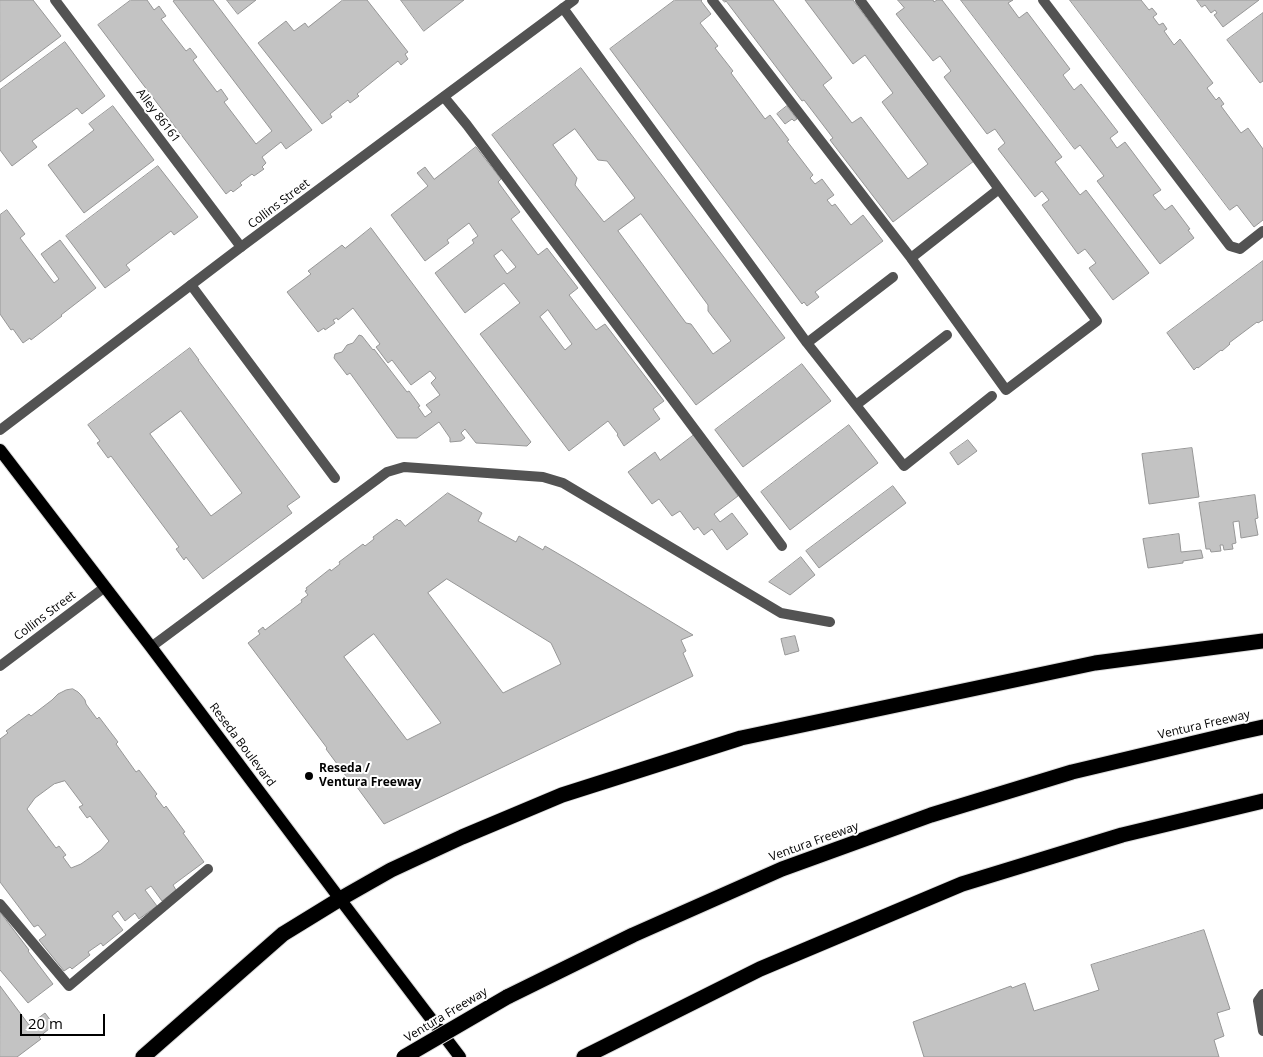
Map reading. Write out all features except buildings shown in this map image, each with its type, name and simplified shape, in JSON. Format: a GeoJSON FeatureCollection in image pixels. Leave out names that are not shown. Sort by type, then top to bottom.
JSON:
{"type":"FeatureCollection","features":[{"type":"Feature","properties":{"kind":"highway"},"geometry":{"type":"LineString","coordinates":[[143,1057],[283,934],[391,870],[462,837],[562,795],[741,738],[1095,663],[1263,641]]}},
{"type":"Feature","properties":{"kind":"highway","name":"Ventura Freeway"},"geometry":{"type":"LineString","coordinates":[[404,1057],[506,997],[633,935],[782,869],[931,815],[1072,772],[1263,727]]}},
{"type":"Feature","properties":{"kind":"highway"},"geometry":{"type":"LineString","coordinates":[[584,1057],[760,969],[962,884],[1122,834],[1263,801]]}},
{"type":"Feature","properties":{"kind":"main road","name":"Reseda Boulevard"},"geometry":{"type":"LineString","coordinates":[[0,450],[151,646],[460,1057]]}},
{"type":"Feature","properties":{"kind":"street","name":"Alley 86161"},"geometry":{"type":"LineString","coordinates":[[55,0],[241,247]]}},
{"type":"Feature","properties":{"kind":"street","name":"Collins Street"},"geometry":{"type":"LineString","coordinates":[[0,430],[241,247],[574,0]]}},
{"type":"Feature","properties":{"kind":"street"},"geometry":{"type":"LineString","coordinates":[[712,0],[911,258],[1006,390],[1097,321],[860,0]]}},
{"type":"Feature","properties":{"kind":"street"},"geometry":{"type":"LineString","coordinates":[[1043,0],[1230,246],[1240,249],[1263,231]]}},
{"type":"Feature","properties":{"kind":"street"},"geometry":{"type":"LineString","coordinates":[[563,8],[807,343],[904,466],[992,396]]}},
{"type":"Feature","properties":{"kind":"street"},"geometry":{"type":"LineString","coordinates":[[444,97],[467,125],[782,546]]}},
{"type":"Feature","properties":{"kind":"street"},"geometry":{"type":"LineString","coordinates":[[911,258],[999,189]]}},
{"type":"Feature","properties":{"kind":"street"},"geometry":{"type":"LineString","coordinates":[[807,343],[893,277]]}},
{"type":"Feature","properties":{"kind":"street"},"geometry":{"type":"LineString","coordinates":[[191,285],[335,478]]}},
{"type":"Feature","properties":{"kind":"street"},"geometry":{"type":"LineString","coordinates":[[856,405],[947,335]]}},
{"type":"Feature","properties":{"kind":"street"},"geometry":{"type":"LineString","coordinates":[[151,646],[388,472],[404,466],[543,477],[563,483],[781,613],[830,622]]}},
{"type":"Feature","properties":{"kind":"street","name":"Collins Street"},"geometry":{"type":"LineString","coordinates":[[0,666],[105,587]]}},
{"type":"Feature","properties":{"kind":"street"},"geometry":{"type":"LineString","coordinates":[[0,904],[69,986],[208,869]]}},
{"type":"Feature","properties":{"kind":"street"},"geometry":{"type":"LineString","coordinates":[[1263,994],[1258,1001],[1263,1031]]}},
{"type":"Feature","properties":{"kind":"place","name":"Reseda / Ventura Freeway"},"geometry":{"type":"Point","coordinates":[309,776]}}]}
